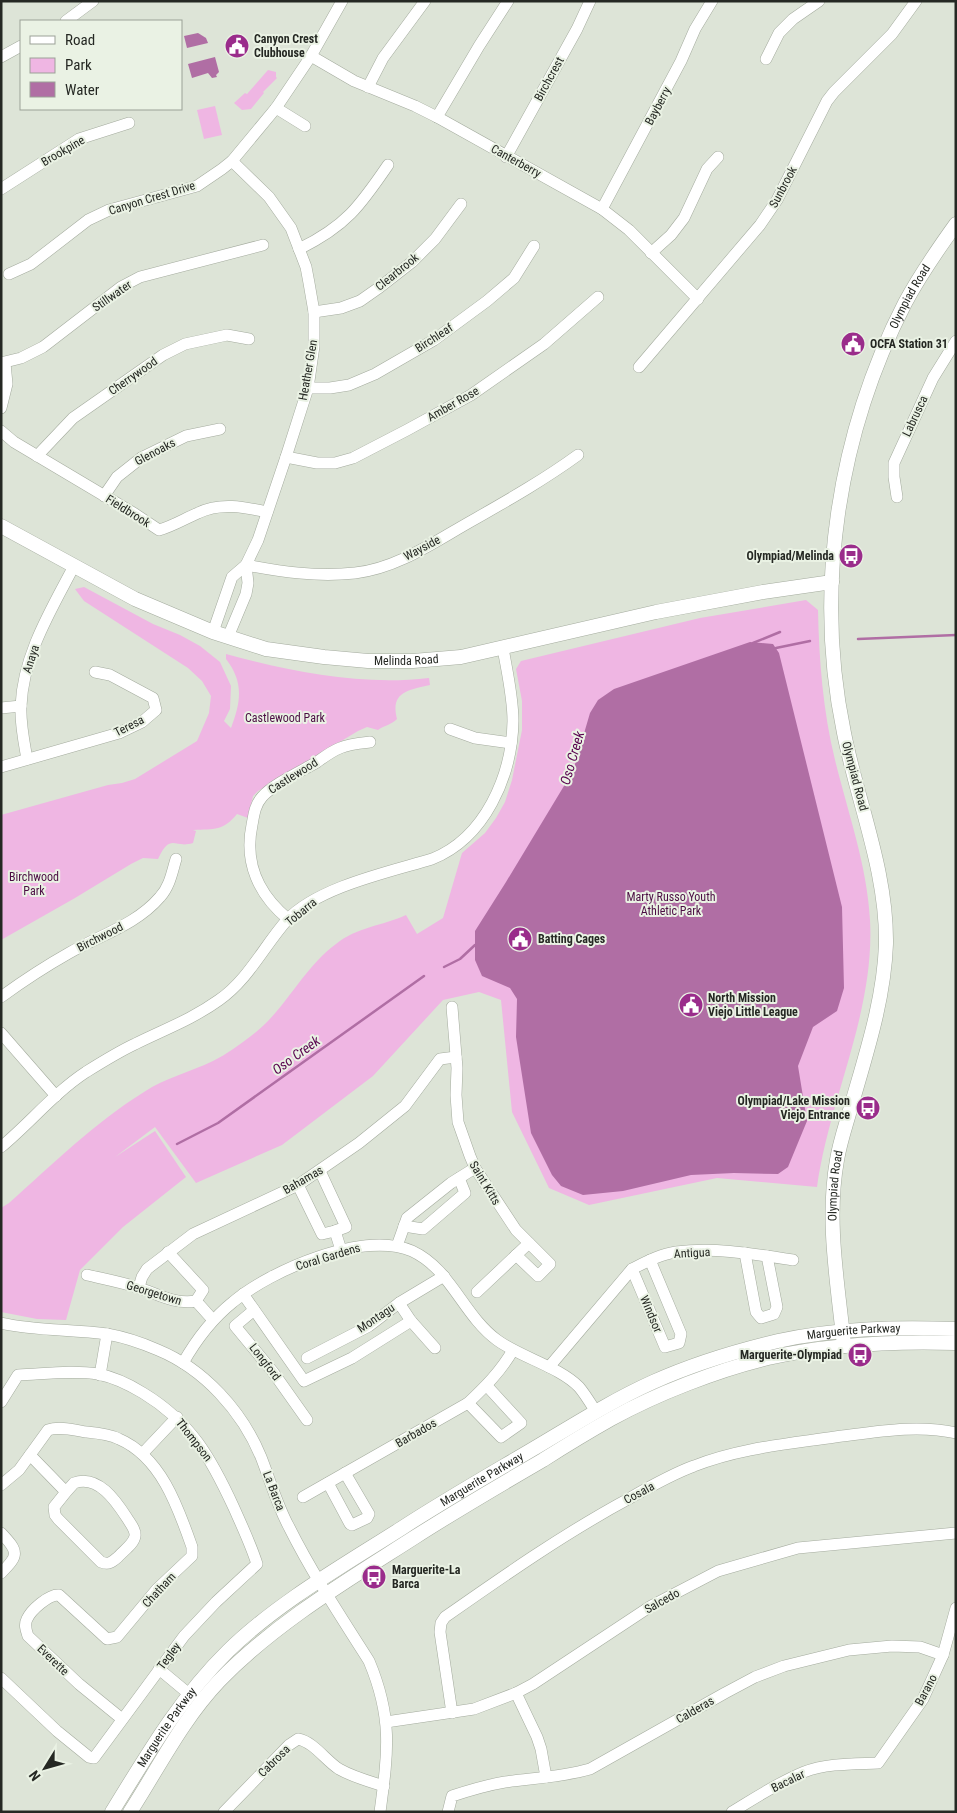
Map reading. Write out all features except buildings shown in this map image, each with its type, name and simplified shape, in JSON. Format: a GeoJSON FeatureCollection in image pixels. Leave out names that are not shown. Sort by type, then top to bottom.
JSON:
{"type":"FeatureCollection","features":[{"type":"Feature","properties":{"kind":"main road","name":"Olympiad Road"},"geometry":{"type":"LineString","coordinates":[[844,1339],[832,1223],[834,1183],[840,1148],[878,1008],[884,974],[886,925],[880,874],[850,762],[839,709],[831,603],[839,507],[852,438],[879,363],[906,303],[937,251],[956,224]]}},
{"type":"Feature","properties":{"kind":"main road","name":"Melinda Road"},"geometry":{"type":"LineString","coordinates":[[1,526],[135,599],[213,632],[266,649],[368,661],[413,661],[461,657],[656,612],[762,592],[832,582]]}},
{"type":"Feature","properties":{"kind":"main road","name":"Marguerite Parkway"},"geometry":{"type":"LineString","coordinates":[[130,1812],[182,1727],[198,1705],[237,1663],[272,1632],[467,1504],[613,1418],[677,1388],[767,1358],[844,1339],[909,1328],[956,1329]]}},
{"type":"Feature","properties":{"kind":"main road","name":"Marguerite Parkway"},"geometry":{"type":"LineString","coordinates":[[112,1812],[166,1725],[189,1694],[229,1650],[279,1609],[319,1581],[451,1496],[596,1412],[653,1382],[697,1365],[781,1341],[844,1339],[956,1343]]}},
{"type":"Feature","properties":{"kind":"street"},"geometry":{"type":"LineString","coordinates":[[67,20],[93,1]]}},
{"type":"Feature","properties":{"kind":"street","name":"Canyon Crest Drive"},"geometry":{"type":"LineString","coordinates":[[9,274],[31,264],[88,220],[109,210],[197,186],[232,161],[276,108],[311,56],[342,1]]}},
{"type":"Feature","properties":{"kind":"street"},"geometry":{"type":"LineString","coordinates":[[368,87],[383,58],[425,1]]}},
{"type":"Feature","properties":{"kind":"street"},"geometry":{"type":"LineString","coordinates":[[436,117],[508,1]]}},
{"type":"Feature","properties":{"kind":"street","name":"Birchcrest"},"geometry":{"type":"LineString","coordinates":[[506,156],[577,30],[590,1]]}},
{"type":"Feature","properties":{"kind":"street","name":"Bayberry"},"geometry":{"type":"LineString","coordinates":[[602,209],[682,61],[695,29],[712,1]]}},
{"type":"Feature","properties":{"kind":"street"},"geometry":{"type":"LineString","coordinates":[[766,59],[780,33],[793,20],[819,1]]}},
{"type":"Feature","properties":{"kind":"street","name":"Sunbrook"},"geometry":{"type":"LineString","coordinates":[[639,367],[770,211],[827,101],[892,34],[916,1]]}},
{"type":"Feature","properties":{"kind":"street"},"geometry":{"type":"LineString","coordinates":[[1,57],[20,47]]}},
{"type":"Feature","properties":{"kind":"street","name":"Canterberry"},"geometry":{"type":"LineString","coordinates":[[311,56],[354,82],[415,106],[436,117],[602,209],[629,230],[698,299]]}},
{"type":"Feature","properties":{"kind":"street"},"geometry":{"type":"LineString","coordinates":[[276,108],[305,126]]}},
{"type":"Feature","properties":{"kind":"street","name":"Brookpine"},"geometry":{"type":"LineString","coordinates":[[1,189],[79,139],[128,123]]}},
{"type":"Feature","properties":{"kind":"street"},"geometry":{"type":"LineString","coordinates":[[651,253],[671,235],[684,218],[707,169],[718,157]]}},
{"type":"Feature","properties":{"kind":"street","name":"Heather Glen"},"geometry":{"type":"LineString","coordinates":[[213,632],[232,577],[246,565],[258,540],[308,388],[314,346],[314,312],[306,267],[291,228],[281,212],[250,176],[232,161]]}},
{"type":"Feature","properties":{"kind":"street"},"geometry":{"type":"LineString","coordinates":[[299,249],[328,234],[348,218],[363,202],[388,165]]}},
{"type":"Feature","properties":{"kind":"street","name":"Clearbrook"},"geometry":{"type":"LineString","coordinates":[[314,312],[348,306],[360,301],[380,287],[412,262],[435,239],[461,204]]}},
{"type":"Feature","properties":{"kind":"street","name":"Stillwater"},"geometry":{"type":"LineString","coordinates":[[3,363],[21,358],[43,347],[121,287],[140,276],[263,245]]}},
{"type":"Feature","properties":{"kind":"street","name":"Birchleaf"},"geometry":{"type":"LineString","coordinates":[[308,388],[330,388],[349,385],[375,374],[434,340],[488,301],[514,278],[534,246]]}},
{"type":"Feature","properties":{"kind":"street","name":"Amber Rose"},"geometry":{"type":"LineString","coordinates":[[286,457],[317,463],[335,463],[353,458],[471,395],[544,344],[598,297]]}},
{"type":"Feature","properties":{"kind":"street","name":"Cherrywood"},"geometry":{"type":"LineString","coordinates":[[37,456],[73,418],[163,355],[185,344],[227,335],[249,339]]}},
{"type":"Feature","properties":{"kind":"street","name":"Labrusca"},"geometry":{"type":"LineString","coordinates":[[897,497],[894,463],[933,378],[956,340]]}},
{"type":"Feature","properties":{"kind":"street"},"geometry":{"type":"LineString","coordinates":[[1,408],[7,384],[3,363]]}},
{"type":"Feature","properties":{"kind":"street","name":"Glenoaks"},"geometry":{"type":"LineString","coordinates":[[104,496],[117,477],[141,458],[186,436],[220,429]]}},
{"type":"Feature","properties":{"kind":"street","name":"Fieldbrook"},"geometry":{"type":"LineString","coordinates":[[1,431],[14,442],[158,530],[172,526],[199,512],[220,507],[246,508],[267,512]]}},
{"type":"Feature","properties":{"kind":"street","name":"Wayside"},"geometry":{"type":"LineString","coordinates":[[246,565],[292,573],[326,574],[356,573],[392,564],[421,550],[552,474],[578,455]]}},
{"type":"Feature","properties":{"kind":"street"},"geometry":{"type":"LineString","coordinates":[[228,637],[240,612],[246,586],[246,565]]}},
{"type":"Feature","properties":{"kind":"street","name":"Anaya"},"geometry":{"type":"LineString","coordinates":[[27,760],[21,706],[26,668],[43,625],[74,566]]}},
{"type":"Feature","properties":{"kind":"street"},"geometry":{"type":"LineString","coordinates":[[230,583],[246,586]]}},
{"type":"Feature","properties":{"kind":"street","name":"Tobarra"},"geometry":{"type":"LineString","coordinates":[[1,1148],[56,1096],[85,1073],[134,1044],[196,1016],[221,998],[243,978],[288,919],[304,906],[342,887],[446,854],[459,844],[478,824],[497,794],[511,743],[513,721],[511,697],[503,648]]}},
{"type":"Feature","properties":{"kind":"street","name":"Teresa"},"geometry":{"type":"LineString","coordinates":[[27,760],[119,733],[142,722],[156,710],[153,698],[110,675],[95,672]]}},
{"type":"Feature","properties":{"kind":"street"},"geometry":{"type":"LineString","coordinates":[[1,708],[21,706]]}},
{"type":"Feature","properties":{"kind":"street"},"geometry":{"type":"LineString","coordinates":[[450,729],[475,738],[511,743]]}},
{"type":"Feature","properties":{"kind":"street","name":"Castlewood"},"geometry":{"type":"LineString","coordinates":[[288,919],[274,908],[254,873],[250,856],[249,836],[255,808],[263,796],[274,787],[340,747],[370,742]]}},
{"type":"Feature","properties":{"kind":"street"},"geometry":{"type":"LineString","coordinates":[[1,767],[27,760]]}},
{"type":"Feature","properties":{"kind":"street","name":"Birchwood"},"geometry":{"type":"LineString","coordinates":[[1,997],[69,953],[120,927],[145,911],[160,897],[170,883],[176,858]]}},
{"type":"Feature","properties":{"kind":"street","name":"Saint Kitts"},"geometry":{"type":"LineString","coordinates":[[452,1007],[458,1122],[474,1168],[516,1230],[550,1264],[538,1276],[516,1255]]}},
{"type":"Feature","properties":{"kind":"street"},"geometry":{"type":"LineString","coordinates":[[1,1033],[56,1096]]}},
{"type":"Feature","properties":{"kind":"street","name":"Bahamas"},"geometry":{"type":"LineString","coordinates":[[139,1287],[147,1269],[193,1234],[298,1185],[385,1124],[405,1106],[440,1059],[456,1057]]}},
{"type":"Feature","properties":{"kind":"street"},"geometry":{"type":"LineString","coordinates":[[397,1246],[406,1218],[474,1168]]}},
{"type":"Feature","properties":{"kind":"street"},"geometry":{"type":"LineString","coordinates":[[298,1185],[322,1234],[346,1227],[320,1171]]}},
{"type":"Feature","properties":{"kind":"street"},"geometry":{"type":"LineString","coordinates":[[404,1226],[423,1229],[466,1193],[459,1178]]}},
{"type":"Feature","properties":{"kind":"street"},"geometry":{"type":"LineString","coordinates":[[335,1231],[341,1250]]}},
{"type":"Feature","properties":{"kind":"street"},"geometry":{"type":"LineString","coordinates":[[477,1292],[529,1243]]}},
{"type":"Feature","properties":{"kind":"street","name":"Coral Gardens"},"geometry":{"type":"LineString","coordinates":[[183,1363],[190,1349],[213,1320],[243,1294],[277,1274],[341,1250],[382,1244],[397,1246],[412,1252],[434,1265],[475,1320],[497,1340],[513,1350],[549,1367],[579,1387],[596,1412]]}},
{"type":"Feature","properties":{"kind":"street","name":"Antigua"},"geometry":{"type":"LineString","coordinates":[[549,1367],[632,1269],[650,1260],[675,1252],[724,1251],[793,1260]]}},
{"type":"Feature","properties":{"kind":"street"},"geometry":{"type":"LineString","coordinates":[[168,1252],[203,1290],[196,1301]]}},
{"type":"Feature","properties":{"kind":"street"},"geometry":{"type":"LineString","coordinates":[[745,1253],[756,1312],[762,1318],[774,1314],[777,1307],[767,1256]]}},
{"type":"Feature","properties":{"kind":"street","name":"Windsor"},"geometry":{"type":"LineString","coordinates":[[632,1269],[666,1348],[679,1343],[682,1334],[650,1260]]}},
{"type":"Feature","properties":{"kind":"street","name":"Georgetown"},"geometry":{"type":"LineString","coordinates":[[87,1275],[139,1287],[147,1292],[185,1303],[196,1301],[213,1320]]}},
{"type":"Feature","properties":{"kind":"street","name":"Montagu"},"geometry":{"type":"LineString","coordinates":[[307,1358],[369,1326],[399,1303],[444,1276]]}},
{"type":"Feature","properties":{"kind":"street"},"geometry":{"type":"LineString","coordinates":[[243,1294],[304,1381],[357,1354],[411,1320]]}},
{"type":"Feature","properties":{"kind":"street"},"geometry":{"type":"LineString","coordinates":[[399,1303],[435,1348]]}},
{"type":"Feature","properties":{"kind":"street","name":"Longford"},"geometry":{"type":"LineString","coordinates":[[254,1310],[235,1326],[273,1372],[307,1420]]}},
{"type":"Feature","properties":{"kind":"street","name":"La Barca"},"geometry":{"type":"LineString","coordinates":[[1,1323],[22,1328],[107,1334],[159,1350],[183,1363],[216,1390],[236,1413],[251,1436],[260,1455],[282,1513],[319,1581],[369,1661],[380,1692],[386,1722],[388,1750],[380,1812]]}},
{"type":"Feature","properties":{"kind":"street"},"geometry":{"type":"LineString","coordinates":[[100,1374],[107,1334]]}},
{"type":"Feature","properties":{"kind":"street"},"geometry":{"type":"LineString","coordinates":[[348,1336],[357,1354]]}},
{"type":"Feature","properties":{"kind":"street","name":"Barbados"},"geometry":{"type":"LineString","coordinates":[[304,1497],[468,1404],[503,1367],[513,1350]]}},
{"type":"Feature","properties":{"kind":"street"},"geometry":{"type":"LineString","coordinates":[[273,1372],[289,1360]]}},
{"type":"Feature","properties":{"kind":"street","name":"Thompson"},"geometry":{"type":"LineString","coordinates":[[1,1402],[18,1375],[83,1373],[100,1374],[132,1386],[161,1404],[177,1417],[196,1439],[216,1468],[252,1549],[256,1564]]}},
{"type":"Feature","properties":{"kind":"street"},"geometry":{"type":"LineString","coordinates":[[468,1404],[501,1437],[521,1423],[487,1386]]}},
{"type":"Feature","properties":{"kind":"street"},"geometry":{"type":"LineString","coordinates":[[1,1485],[19,1470],[48,1430],[61,1428],[109,1435],[120,1439],[143,1453],[177,1417]]}},
{"type":"Feature","properties":{"kind":"street","name":"Cosala"},"geometry":{"type":"LineString","coordinates":[[452,1713],[440,1632],[441,1624],[445,1617],[520,1564],[590,1519],[694,1465],[726,1456],[767,1447],[882,1430],[938,1429],[956,1433]]}},
{"type":"Feature","properties":{"kind":"street","name":"Chatham"},"geometry":{"type":"LineString","coordinates":[[55,1594],[63,1597],[104,1636],[112,1639],[122,1631],[157,1589],[192,1556],[192,1546],[176,1505],[156,1470],[143,1453]]}},
{"type":"Feature","properties":{"kind":"street"},"geometry":{"type":"LineString","coordinates":[[30,1455],[66,1492]]}},
{"type":"Feature","properties":{"kind":"street"},"geometry":{"type":"LineString","coordinates":[[328,1483],[350,1524],[352,1525],[367,1518],[369,1514],[345,1473]]}},
{"type":"Feature","properties":{"kind":"street"},"geometry":{"type":"LineString","coordinates":[[86,1481],[101,1487],[118,1503],[133,1527],[135,1535],[132,1542],[113,1562],[101,1562],[55,1515],[54,1507],[66,1492],[74,1482],[86,1481]]}},
{"type":"Feature","properties":{"kind":"street"},"geometry":{"type":"LineString","coordinates":[[1,1533],[15,1551],[14,1559],[1,1573]]}},
{"type":"Feature","properties":{"kind":"street","name":"Salcedo"},"geometry":{"type":"LineString","coordinates":[[386,1722],[474,1709],[516,1693],[533,1684],[651,1606],[718,1571],[798,1548],[956,1533]]}},
{"type":"Feature","properties":{"kind":"street","name":"Tegley"},"geometry":{"type":"LineString","coordinates":[[1,1678],[57,1731],[89,1757],[94,1758],[184,1636],[256,1564]]}},
{"type":"Feature","properties":{"kind":"street","name":"Everette"},"geometry":{"type":"LineString","coordinates":[[55,1594],[48,1597],[27,1619],[25,1628],[28,1636],[79,1684],[122,1719]]}},
{"type":"Feature","properties":{"kind":"street","name":"Barano"},"geometry":{"type":"LineString","coordinates":[[878,1763],[923,1699],[943,1655],[956,1608]]}},
{"type":"Feature","properties":{"kind":"street","name":"Calderas"},"geometry":{"type":"LineString","coordinates":[[448,1812],[452,1796],[504,1782],[569,1775],[590,1769],[725,1693],[784,1666],[849,1650],[892,1646],[920,1647],[943,1655]]}},
{"type":"Feature","properties":{"kind":"street"},"geometry":{"type":"LineString","coordinates":[[159,1669],[189,1694]]}},
{"type":"Feature","properties":{"kind":"street"},"geometry":{"type":"LineString","coordinates":[[516,1693],[537,1737],[546,1777]]}},
{"type":"Feature","properties":{"kind":"street","name":"Cabrosa"},"geometry":{"type":"LineString","coordinates":[[224,1812],[289,1745],[298,1739],[306,1741],[338,1768],[355,1777],[384,1786]]}},
{"type":"Feature","properties":{"kind":"street","name":"Bacalar"},"geometry":{"type":"LineString","coordinates":[[732,1812],[757,1796],[805,1772],[846,1764],[878,1763]]}},
{"type":"Feature","properties":{"kind":"green space"},"geometry":{"type":"Polygon","coordinates":[[[268,70],[276,72],[277,78],[263,92],[251,109],[242,110],[234,103],[245,93],[247,94],[268,70]]]}},
{"type":"Feature","properties":{"kind":"green space"},"geometry":{"type":"Polygon","coordinates":[[[215,106],[222,135],[204,139],[197,110],[215,106]]]}},
{"type":"Feature","properties":{"kind":"green space"},"geometry":{"type":"Polygon","coordinates":[[[84,587],[153,624],[200,646],[220,662],[231,686],[230,709],[224,721],[231,728],[239,701],[239,692],[236,676],[226,659],[226,654],[301,672],[352,679],[404,680],[429,678],[430,685],[408,691],[399,698],[396,703],[397,719],[392,723],[378,730],[367,727],[358,731],[258,791],[253,796],[248,818],[237,814],[227,824],[218,828],[193,830],[196,831],[193,843],[173,843],[166,846],[158,859],[143,858],[131,864],[1,940],[1,815],[135,779],[197,741],[209,713],[211,696],[202,681],[188,668],[84,601],[75,589],[84,587]]]}},
{"type":"Feature","properties":{"kind":"green space","name":"Marty Russo Youth Athletic Park"},"geometry":{"type":"Polygon","coordinates":[[[806,600],[818,610],[819,648],[827,723],[861,859],[870,920],[870,954],[866,988],[859,1021],[831,1120],[817,1187],[717,1178],[589,1205],[549,1188],[512,1112],[501,1000],[479,992],[443,1000],[373,1076],[282,1145],[196,1183],[155,1127],[115,1157],[155,1131],[186,1177],[123,1227],[80,1270],[66,1320],[37,1319],[1,1312],[1,1208],[91,1130],[126,1104],[160,1083],[218,1058],[251,1036],[274,1015],[313,965],[344,938],[361,930],[406,915],[417,934],[443,918],[462,853],[485,833],[496,818],[505,802],[512,780],[522,730],[522,701],[516,669],[521,661],[700,618],[806,600]]]}},
{"type":"Feature","properties":{"kind":"water"},"geometry":{"type":"Polygon","coordinates":[[[198,33],[206,38],[208,43],[187,48],[184,36],[198,33]]]}},
{"type":"Feature","properties":{"kind":"water"},"geometry":{"type":"Polygon","coordinates":[[[215,57],[219,72],[216,75],[217,77],[212,78],[208,73],[192,78],[188,64],[215,57]]]}},
{"type":"Feature","properties":{"kind":"water","name":"Marty Russo Youth Athletic Park"},"geometry":{"type":"Polygon","coordinates":[[[750,642],[773,644],[779,653],[842,907],[844,988],[837,1011],[813,1027],[798,1066],[807,1121],[788,1167],[778,1174],[734,1173],[691,1175],[623,1191],[583,1195],[561,1186],[552,1175],[531,1133],[516,1037],[517,999],[510,988],[482,976],[475,960],[475,931],[573,771],[590,713],[598,700],[614,689],[750,642]]]}},
{"type":"Feature","properties":{"kind":"waterway","name":"Oso Creek"},"geometry":{"type":"LineString","coordinates":[[753,643],[780,632]]}},
{"type":"Feature","properties":{"kind":"waterway"},"geometry":{"type":"LineString","coordinates":[[858,639],[956,635]]}},
{"type":"Feature","properties":{"kind":"waterway"},"geometry":{"type":"LineString","coordinates":[[776,648],[810,641]]}},
{"type":"Feature","properties":{"kind":"waterway","name":"Oso Creek"},"geometry":{"type":"LineString","coordinates":[[444,967],[460,959],[475,945]]}},
{"type":"Feature","properties":{"kind":"waterway","name":"Oso Creek"},"geometry":{"type":"LineString","coordinates":[[177,1144],[218,1123],[424,976]]}},
{"type":"Feature","properties":{"kind":"place","name":"Canyon Crest Clubhouse"},"geometry":{"type":"Point","coordinates":[237,46]}},
{"type":"Feature","properties":{"kind":"place","name":"OCFA Station 31"},"geometry":{"type":"Point","coordinates":[853,344]}},
{"type":"Feature","properties":{"kind":"place","name":"Olympiad/Melinda"},"geometry":{"type":"Point","coordinates":[851,556]}},
{"type":"Feature","properties":{"kind":"place","name":"Batting Cages"},"geometry":{"type":"Point","coordinates":[520,939]}},
{"type":"Feature","properties":{"kind":"place","name":"North Mission Viejo Little League"},"geometry":{"type":"Point","coordinates":[691,1005]}},
{"type":"Feature","properties":{"kind":"place","name":"Olympiad/Lake Mission Viejo Entrance"},"geometry":{"type":"Point","coordinates":[868,1108]}},
{"type":"Feature","properties":{"kind":"place","name":"Marguerite-Olympiad"},"geometry":{"type":"Point","coordinates":[860,1355]}},
{"type":"Feature","properties":{"kind":"place","name":"Marguerite-La Barca"},"geometry":{"type":"Point","coordinates":[374,1577]}},
{"type":"Feature","properties":{"kind":"park label","name":"Castlewood Park"},"geometry":{"type":"Point","coordinates":[285,718]}},
{"type":"Feature","properties":{"kind":"park label","name":"Birchwood Park"},"geometry":{"type":"Point","coordinates":[34,884]}}]}
